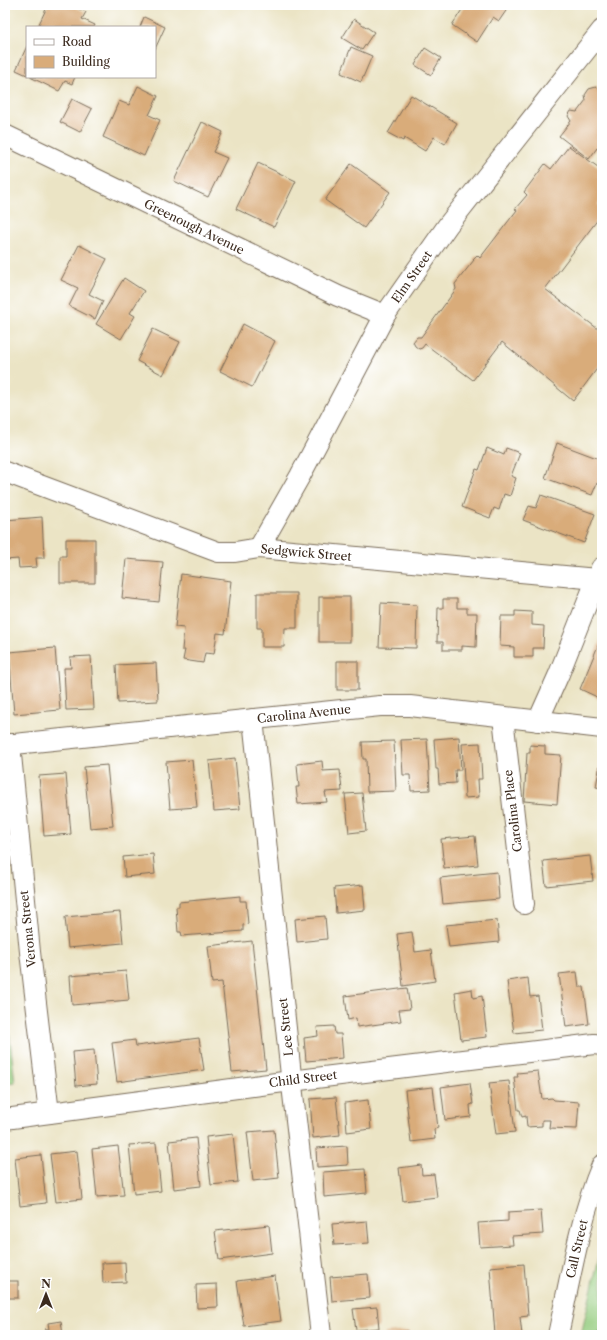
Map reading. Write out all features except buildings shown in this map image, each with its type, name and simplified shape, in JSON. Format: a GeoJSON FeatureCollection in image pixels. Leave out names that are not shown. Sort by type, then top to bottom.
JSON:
{"type":"FeatureCollection","features":[{"type":"Feature","properties":{"kind":"street","name":"Elm Street"},"geometry":{"type":"LineString","coordinates":[[259,548],[300,476],[385,315],[448,225],[602,30]]}},
{"type":"Feature","properties":{"kind":"street","name":"Greenough Avenue"},"geometry":{"type":"LineString","coordinates":[[5,135],[338,296],[385,315]]}},
{"type":"Feature","properties":{"kind":"street","name":"Sedgwick Street"},"geometry":{"type":"LineString","coordinates":[[5,472],[218,552],[235,552],[259,548],[600,572]]}},
{"type":"Feature","properties":{"kind":"street"},"geometry":{"type":"LineString","coordinates":[[538,721],[559,674],[600,572]]}},
{"type":"Feature","properties":{"kind":"street","name":"Carolina Avenue"},"geometry":{"type":"LineString","coordinates":[[8,745],[380,706],[410,706],[602,728]]}},
{"type":"Feature","properties":{"kind":"street","name":"Carolina Place"},"geometry":{"type":"LineString","coordinates":[[502,717],[524,904]]}},
{"type":"Feature","properties":{"kind":"street","name":"Lee Street"},"geometry":{"type":"LineString","coordinates":[[253,719],[291,1081],[321,1335]]}},
{"type":"Feature","properties":{"kind":"street","name":"Verona Street"},"geometry":{"type":"LineString","coordinates":[[8,745],[49,1113]]}},
{"type":"Feature","properties":{"kind":"street","name":"Child Street"},"geometry":{"type":"LineString","coordinates":[[5,1118],[291,1081],[594,1044],[602,1045]]}},
{"type":"Feature","properties":{"kind":"street","name":"Call Street"},"geometry":{"type":"LineString","coordinates":[[558,1335],[584,1218],[602,1165]]}},
{"type":"Feature","properties":{"kind":"path"},"geometry":{"type":"LineString","coordinates":[[598,1335],[602,1324]]}},
{"type":"Feature","properties":{"kind":"green space"},"geometry":{"type":"Polygon","coordinates":[[[5,996],[15,1082],[5,1084],[5,996]]]}},
{"type":"Feature","properties":{"kind":"green space"},"geometry":{"type":"Polygon","coordinates":[[[602,1245],[602,1335],[581,1335],[602,1245]]]}}]}
